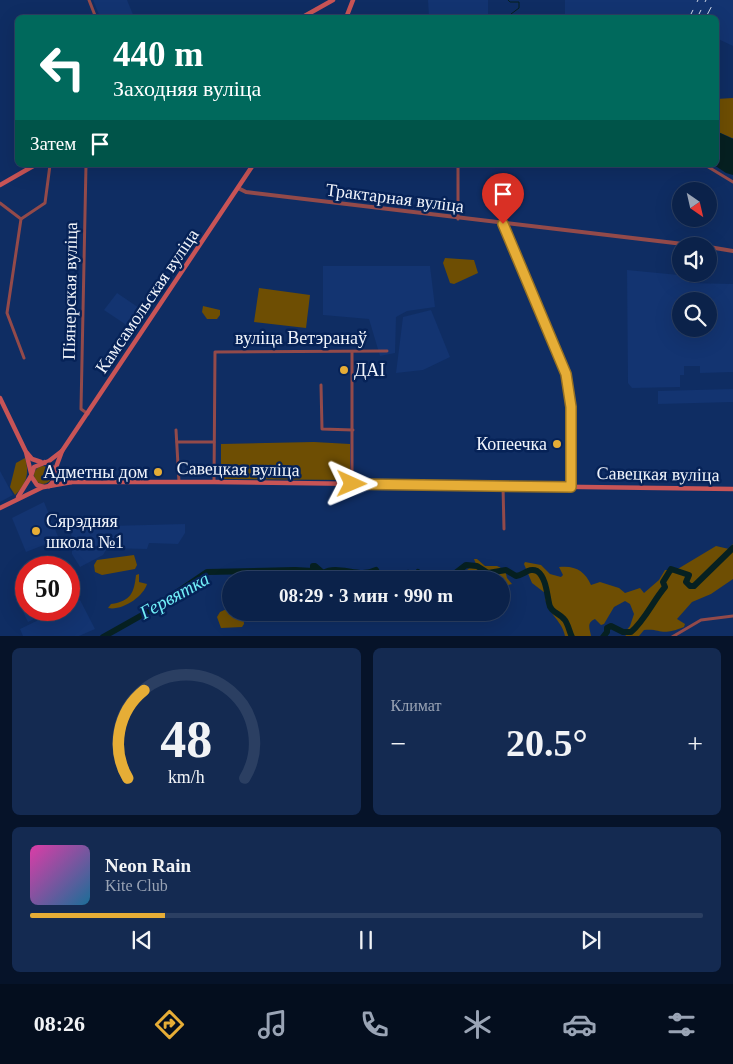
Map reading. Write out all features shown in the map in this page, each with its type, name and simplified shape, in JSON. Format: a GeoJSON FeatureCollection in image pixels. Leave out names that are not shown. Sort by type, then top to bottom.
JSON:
{"type":"FeatureCollection","features":[{"type":"Feature","properties":{"kind":"main road"},"geometry":{"type":"LineString","coordinates":[[306,15],[333,0]]}},
{"type":"Feature","properties":{"kind":"main road"},"geometry":{"type":"LineString","coordinates":[[347,15],[353,0]]}},
{"type":"Feature","properties":{"kind":"main road"},"geometry":{"type":"LineString","coordinates":[[0,185],[32,167]]}},
{"type":"Feature","properties":{"kind":"main road","name":"Камсамольская вуліца"},"geometry":{"type":"LineString","coordinates":[[55,471],[62,451],[252,167]]}},
{"type":"Feature","properties":{"kind":"main road"},"geometry":{"type":"LineString","coordinates":[[0,398],[26,452],[31,475],[37,486],[47,486],[54,480],[55,471]]}},
{"type":"Feature","properties":{"kind":"main road","name":"Камсамольская вуліца"},"geometry":{"type":"LineString","coordinates":[[44,462],[62,451]]}},
{"type":"Feature","properties":{"kind":"main road"},"geometry":{"type":"LineString","coordinates":[[26,452],[32,458],[44,462],[63,479],[72,482]]}},
{"type":"Feature","properties":{"kind":"main road"},"geometry":{"type":"LineString","coordinates":[[31,475],[34,467],[44,462]]}},
{"type":"Feature","properties":{"kind":"main road","name":"Савецкая вуліца"},"geometry":{"type":"LineString","coordinates":[[16,500],[27,486],[31,475]]}},
{"type":"Feature","properties":{"kind":"main road","name":"Савецкая вуліца"},"geometry":{"type":"LineString","coordinates":[[0,508],[47,486],[72,482],[214,482],[733,489]]}},
{"type":"Feature","properties":{"kind":"street"},"geometry":{"type":"LineString","coordinates":[[89,0],[95,15]]}},
{"type":"Feature","properties":{"kind":"street"},"geometry":{"type":"LineString","coordinates":[[24,358],[7,313],[21,219],[45,203],[50,167]]}},
{"type":"Feature","properties":{"kind":"street","name":"Піянерская вуліца"},"geometry":{"type":"LineString","coordinates":[[86,167],[82,408],[88,414]]}},
{"type":"Feature","properties":{"kind":"street"},"geometry":{"type":"LineString","coordinates":[[458,167],[458,219]]}},
{"type":"Feature","properties":{"kind":"street"},"geometry":{"type":"LineString","coordinates":[[709,167],[733,182]]}},
{"type":"Feature","properties":{"kind":"street","name":"Трактарная вуліца"},"geometry":{"type":"LineString","coordinates":[[238,188],[255,194],[672,243]]}},
{"type":"Feature","properties":{"kind":"street"},"geometry":{"type":"LineString","coordinates":[[0,203],[21,219]]}},
{"type":"Feature","properties":{"kind":"street"},"geometry":{"type":"LineString","coordinates":[[503,224],[566,374],[571,407],[571,487]]}},
{"type":"Feature","properties":{"kind":"street"},"geometry":{"type":"LineString","coordinates":[[717,248],[733,250]]}},
{"type":"Feature","properties":{"kind":"street","name":"вуліца Ветэранаў"},"geometry":{"type":"LineString","coordinates":[[214,442],[215,352],[386,351]]}},
{"type":"Feature","properties":{"kind":"street"},"geometry":{"type":"LineString","coordinates":[[352,352],[352,484]]}},
{"type":"Feature","properties":{"kind":"street"},"geometry":{"type":"LineString","coordinates":[[321,385],[322,430],[352,430]]}},
{"type":"Feature","properties":{"kind":"street"},"geometry":{"type":"LineString","coordinates":[[176,430],[179,482]]}},
{"type":"Feature","properties":{"kind":"street"},"geometry":{"type":"LineString","coordinates":[[177,442],[214,442],[214,482]]}},
{"type":"Feature","properties":{"kind":"street"},"geometry":{"type":"LineString","coordinates":[[503,486],[504,529]]}},
{"type":"Feature","properties":{"kind":"street"},"geometry":{"type":"LineString","coordinates":[[672,636],[701,620],[733,616]]}},
{"type":"Feature","properties":{"kind":"shaded area"},"geometry":{"type":"Polygon","coordinates":[[[93,0],[127,0],[133,15],[99,15],[93,0]]]}},
{"type":"Feature","properties":{"kind":"shaded area"},"geometry":{"type":"Polygon","coordinates":[[[428,0],[488,0],[488,15],[429,15],[428,0]]]}},
{"type":"Feature","properties":{"kind":"shaded area"},"geometry":{"type":"Polygon","coordinates":[[[565,0],[733,0],[733,46],[719,39],[719,15],[565,15],[565,0]]]}},
{"type":"Feature","properties":{"kind":"shaded area"},"geometry":{"type":"Polygon","coordinates":[[[733,98],[733,138],[719,132],[719,99],[733,98]]]}},
{"type":"Feature","properties":{"kind":"shaded area"},"geometry":{"type":"Polygon","coordinates":[[[719,132],[733,139],[733,175],[717,167],[719,167],[719,132]]]}},
{"type":"Feature","properties":{"kind":"shaded area"},"geometry":{"type":"Polygon","coordinates":[[[445,258],[474,260],[478,273],[454,284],[450,283],[443,263],[445,258]]]}},
{"type":"Feature","properties":{"kind":"shaded area"},"geometry":{"type":"Polygon","coordinates":[[[323,266],[430,266],[435,307],[407,311],[396,317],[395,353],[380,356],[369,319],[323,315],[323,266]]]}},
{"type":"Feature","properties":{"kind":"shaded area"},"geometry":{"type":"Polygon","coordinates":[[[627,270],[672,274],[672,282],[733,284],[733,372],[700,373],[700,366],[684,366],[684,375],[680,375],[680,387],[632,388],[628,383],[627,270]]]}},
{"type":"Feature","properties":{"kind":"shaded area"},"geometry":{"type":"Polygon","coordinates":[[[259,288],[310,295],[306,328],[254,322],[259,288]]]}},
{"type":"Feature","properties":{"kind":"shaded area"},"geometry":{"type":"Polygon","coordinates":[[[117,293],[148,314],[137,332],[104,310],[117,293]]]}},
{"type":"Feature","properties":{"kind":"shaded area"},"geometry":{"type":"Polygon","coordinates":[[[203,306],[220,310],[220,315],[217,319],[207,319],[202,312],[203,306]]]}},
{"type":"Feature","properties":{"kind":"shaded area"},"geometry":{"type":"Polygon","coordinates":[[[431,310],[450,357],[423,370],[396,373],[403,317],[431,310]]]}},
{"type":"Feature","properties":{"kind":"shaded area"},"geometry":{"type":"Polygon","coordinates":[[[733,389],[733,402],[658,404],[658,391],[733,389]]]}},
{"type":"Feature","properties":{"kind":"shaded area"},"geometry":{"type":"Polygon","coordinates":[[[314,442],[350,444],[350,480],[221,479],[221,444],[314,442]]]}},
{"type":"Feature","properties":{"kind":"shaded area"},"geometry":{"type":"Polygon","coordinates":[[[25,458],[26,478],[22,487],[15,495],[10,487],[16,463],[25,458]]]}},
{"type":"Feature","properties":{"kind":"shaded area"},"geometry":{"type":"Polygon","coordinates":[[[39,466],[47,466],[52,471],[50,482],[39,484],[34,479],[34,471],[39,466]]]}},
{"type":"Feature","properties":{"kind":"shaded area"},"geometry":{"type":"Polygon","coordinates":[[[0,471],[13,495],[0,502],[0,471]]]}},
{"type":"Feature","properties":{"kind":"shaded area","name":"Сярэдняя школа №1"},"geometry":{"type":"Polygon","coordinates":[[[44,502],[59,539],[26,552],[12,518],[44,502]]]}},
{"type":"Feature","properties":{"kind":"shaded area"},"geometry":{"type":"Polygon","coordinates":[[[185,524],[185,533],[178,544],[149,543],[147,549],[107,548],[103,555],[80,567],[80,556],[73,556],[72,554],[71,527],[185,524]]]}},
{"type":"Feature","properties":{"kind":"shaded area"},"geometry":{"type":"Polygon","coordinates":[[[733,544],[733,579],[711,594],[692,602],[677,619],[685,624],[684,627],[665,632],[644,630],[639,636],[626,636],[624,633],[630,626],[634,614],[630,604],[625,601],[614,607],[604,624],[601,625],[595,619],[590,622],[591,636],[565,636],[547,605],[545,593],[532,583],[524,564],[525,562],[541,565],[550,574],[561,577],[563,575],[559,567],[575,568],[586,576],[591,585],[600,582],[619,588],[625,593],[640,588],[644,593],[659,580],[665,570],[676,570],[716,546],[729,549],[733,544]]]}},
{"type":"Feature","properties":{"kind":"shaded area"},"geometry":{"type":"Polygon","coordinates":[[[134,555],[137,565],[135,569],[102,575],[95,572],[94,565],[97,560],[134,555]]]}},
{"type":"Feature","properties":{"kind":"shaded area"},"geometry":{"type":"Polygon","coordinates":[[[474,559],[477,559],[485,566],[497,566],[505,571],[466,571],[471,567],[478,569],[474,559]]]}},
{"type":"Feature","properties":{"kind":"shaded area"},"geometry":{"type":"Polygon","coordinates":[[[139,574],[139,582],[147,584],[141,594],[125,605],[108,608],[111,604],[123,601],[130,595],[134,587],[136,575],[139,574]]]}},
{"type":"Feature","properties":{"kind":"shaded area"},"geometry":{"type":"Polygon","coordinates":[[[80,600],[95,629],[79,636],[23,636],[20,629],[36,621],[80,621],[80,600]]]}},
{"type":"Feature","properties":{"kind":"shaded area"},"geometry":{"type":"Polygon","coordinates":[[[222,611],[222,621],[244,621],[244,624],[242,627],[221,628],[217,617],[222,611]]]}},
{"type":"Feature","properties":{"kind":"waterway","name":"Гервятка"},"geometry":{"type":"LineString","coordinates":[[508,0],[510,2],[519,2],[519,8],[511,14],[513,15]]}},
{"type":"Feature","properties":{"kind":"waterway","name":"Гервятка"},"geometry":{"type":"LineString","coordinates":[[604,636],[607,628],[611,626],[623,632],[631,632],[645,616],[665,587],[663,582],[671,569],[689,575],[686,582],[690,586],[694,586],[733,548]]}},
{"type":"Feature","properties":{"kind":"waterway","name":"Гервятка"},"geometry":{"type":"LineString","coordinates":[[458,571],[466,565],[477,566],[485,571]]}},
{"type":"Feature","properties":{"kind":"waterway","name":"Гервятка"},"geometry":{"type":"LineString","coordinates":[[313,571],[313,566],[321,571]]}},
{"type":"Feature","properties":{"kind":"waterway","name":"Гервятка"},"geometry":{"type":"LineString","coordinates":[[510,572],[516,576],[534,570],[540,574],[544,581],[551,608],[565,621],[572,636]]}},
{"type":"Feature","properties":{"kind":"waterway","name":"Гервятка"},"geometry":{"type":"LineString","coordinates":[[251,571],[313,571]]}},
{"type":"Feature","properties":{"kind":"waterway","name":"Гервятка"},"geometry":{"type":"LineString","coordinates":[[329,571],[345,571]]}},
{"type":"Feature","properties":{"kind":"waterway","name":"Гервятка"},"geometry":{"type":"LineString","coordinates":[[372,571],[376,571]]}},
{"type":"Feature","properties":{"kind":"waterway","name":"Гервятка"},"geometry":{"type":"LineString","coordinates":[[500,571],[508,571]]}},
{"type":"Feature","properties":{"kind":"waterway","name":"Гервятка"},"geometry":{"type":"LineString","coordinates":[[105,636],[151,610],[207,572],[222,572]]}},
{"type":"Feature","properties":{"kind":"railway"},"geometry":{"type":"LineString","coordinates":[[690,15],[698,0]]}},
{"type":"Feature","properties":{"kind":"railway"},"geometry":{"type":"LineString","coordinates":[[698,15],[706,0]]}},
{"type":"Feature","properties":{"kind":"railway"},"geometry":{"type":"LineString","coordinates":[[707,15],[715,0]]}},
{"type":"Feature","properties":{"kind":"place","name":"ДАІ"},"geometry":{"type":"Point","coordinates":[344,370]}},
{"type":"Feature","properties":{"kind":"place","name":"Копеечка"},"geometry":{"type":"Point","coordinates":[557,444]}},
{"type":"Feature","properties":{"kind":"place","name":"Адметны дом"},"geometry":{"type":"Point","coordinates":[158,472]}},
{"type":"Feature","properties":{"kind":"place","name":"Сярэдняя школа №1"},"geometry":{"type":"Point","coordinates":[36,531]}},
{"type":"Feature","properties":{"kind":"route"},"geometry":{"type":"LineString","coordinates":[[352,484],[571,487],[571,407],[566,374],[503,224]]}}]}
